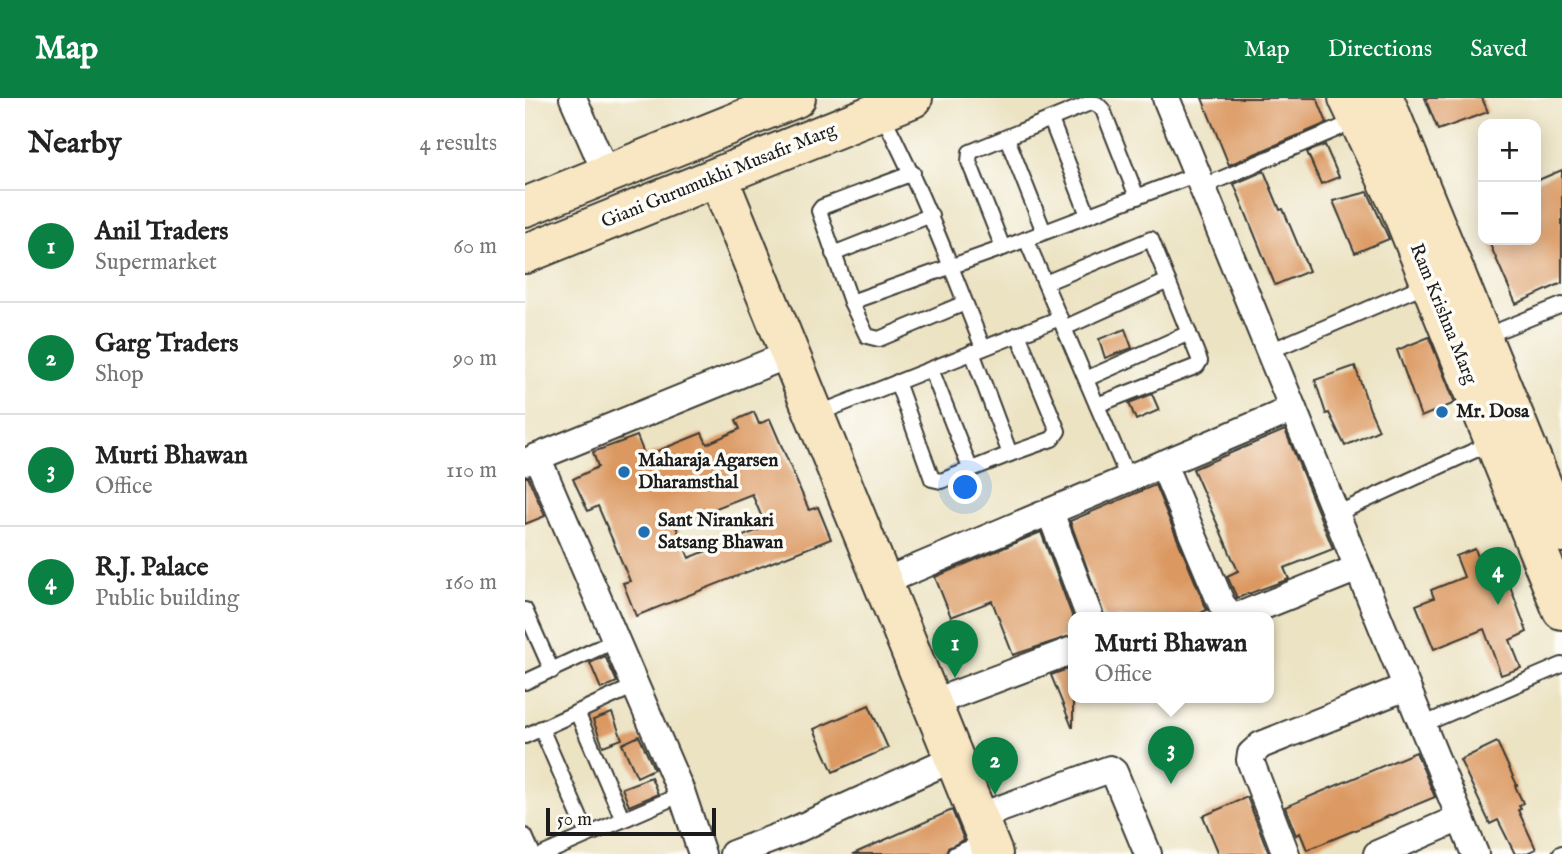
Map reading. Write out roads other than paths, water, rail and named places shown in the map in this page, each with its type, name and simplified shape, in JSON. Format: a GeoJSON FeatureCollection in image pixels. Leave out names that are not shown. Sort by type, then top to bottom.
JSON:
{"type":"FeatureCollection","features":[{"type":"Feature","properties":{"kind":"street"},"geometry":{"type":"LineString","coordinates":[[573,98],[607,175]]}},
{"type":"Feature","properties":{"kind":"street"},"geometry":{"type":"LineString","coordinates":[[525,207],[796,98]]}},
{"type":"Feature","properties":{"kind":"street"},"geometry":{"type":"LineString","coordinates":[[1166,98],[1475,854]]}},
{"type":"Feature","properties":{"kind":"street","name":"Giani Gurumukhi Musafir Marg"},"geometry":{"type":"LineString","coordinates":[[525,254],[897,105]]}},
{"type":"Feature","properties":{"kind":"street","name":"Ram Krishna Marg"},"geometry":{"type":"LineString","coordinates":[[1364,105],[1399,205],[1562,610]]}},
{"type":"Feature","properties":{"kind":"street","name":"Ram Krishna Marg"},"geometry":{"type":"LineString","coordinates":[[1364,105],[1483,337],[1554,489],[1562,533]]}},
{"type":"Feature","properties":{"kind":"street"},"geometry":{"type":"LineString","coordinates":[[718,177],[954,758],[979,842],[1109,769],[1114,772],[1148,854]]}},
{"type":"Feature","properties":{"kind":"street"},"geometry":{"type":"LineString","coordinates":[[702,854],[682,794],[616,640],[531,459],[790,354]]}},
{"type":"Feature","properties":{"kind":"street"},"geometry":{"type":"LineString","coordinates":[[883,582],[1293,409]]}},
{"type":"Feature","properties":{"kind":"street"},"geometry":{"type":"LineString","coordinates":[[1163,464],[1222,605],[1228,612]]}},
{"type":"Feature","properties":{"kind":"street"},"geometry":{"type":"LineString","coordinates":[[1050,512],[1088,612]]}},
{"type":"Feature","properties":{"kind":"street"},"geometry":{"type":"LineString","coordinates":[[1248,612],[1358,568]]}},
{"type":"Feature","properties":{"kind":"street"},"geometry":{"type":"LineString","coordinates":[[932,702],[1068,652]]}},
{"type":"Feature","properties":{"kind":"street"},"geometry":{"type":"LineString","coordinates":[[1286,854],[1250,760],[1251,754],[1261,745],[1406,687]]}},
{"type":"Feature","properties":{"kind":"street"},"geometry":{"type":"LineString","coordinates":[[733,854],[797,842],[954,758]]}},
{"type":"Feature","properties":{"kind":"street"},"geometry":{"type":"LineString","coordinates":[[1377,854],[1460,818]]}},
{"type":"Feature","properties":{"kind":"lane"},"geometry":{"type":"LineString","coordinates":[[1003,248],[968,155],[1090,103],[1097,104],[1103,110],[1137,197]]}},
{"type":"Feature","properties":{"kind":"lane"},"geometry":{"type":"LineString","coordinates":[[897,105],[913,173],[965,303],[1010,454]]}},
{"type":"Feature","properties":{"kind":"lane"},"geometry":{"type":"LineString","coordinates":[[851,302],[1137,197],[1200,180],[1364,105]]}},
{"type":"Feature","properties":{"kind":"lane"},"geometry":{"type":"LineString","coordinates":[[1051,120],[1089,215]]}},
{"type":"Feature","properties":{"kind":"lane"},"geometry":{"type":"LineString","coordinates":[[1007,138],[1044,232]]}},
{"type":"Feature","properties":{"kind":"lane"},"geometry":{"type":"LineString","coordinates":[[913,173],[820,211],[851,302],[867,336],[879,339],[965,303]]}},
{"type":"Feature","properties":{"kind":"lane"},"geometry":{"type":"LineString","coordinates":[[833,254],[931,215]]}},
{"type":"Feature","properties":{"kind":"lane"},"geometry":{"type":"LineString","coordinates":[[1026,239],[1128,478]]}},
{"type":"Feature","properties":{"kind":"lane"},"geometry":{"type":"LineString","coordinates":[[1045,283],[1151,239],[1200,359],[1197,366],[1097,405]]}},
{"type":"Feature","properties":{"kind":"lane"},"geometry":{"type":"LineString","coordinates":[[815,415],[1018,334],[1062,323],[1168,281]]}},
{"type":"Feature","properties":{"kind":"lane"},"geometry":{"type":"LineString","coordinates":[[1269,351],[1430,282]]}},
{"type":"Feature","properties":{"kind":"lane"},"geometry":{"type":"LineString","coordinates":[[1483,337],[1562,305]]}},
{"type":"Feature","properties":{"kind":"lane"},"geometry":{"type":"LineString","coordinates":[[1086,379],[1189,333]]}},
{"type":"Feature","properties":{"kind":"lane"},"geometry":{"type":"LineString","coordinates":[[897,382],[932,479],[941,481],[1052,439],[1058,431],[1018,334]]}},
{"type":"Feature","properties":{"kind":"lane"},"geometry":{"type":"LineString","coordinates":[[931,369],[970,468]]}},
{"type":"Feature","properties":{"kind":"lane"},"geometry":{"type":"LineString","coordinates":[[1336,514],[1494,442]]}},
{"type":"Feature","properties":{"kind":"lane"},"geometry":{"type":"LineString","coordinates":[[527,619],[552,671]]}},
{"type":"Feature","properties":{"kind":"lane"},"geometry":{"type":"LineString","coordinates":[[525,682],[616,640]]}},
{"type":"Feature","properties":{"kind":"lane"},"geometry":{"type":"LineString","coordinates":[[1422,725],[1562,665]]}},
{"type":"Feature","properties":{"kind":"lane"},"geometry":{"type":"LineString","coordinates":[[525,736],[635,686]]}},
{"type":"Feature","properties":{"kind":"lane"},"geometry":{"type":"LineString","coordinates":[[577,712],[623,820]]}},
{"type":"Feature","properties":{"kind":"lane"},"geometry":{"type":"LineString","coordinates":[[541,729],[587,834]]}},
{"type":"Feature","properties":{"kind":"lane"},"geometry":{"type":"LineString","coordinates":[[544,854],[682,794]]}},
{"type":"Feature","properties":{"kind":"lane"},"geometry":{"type":"LineString","coordinates":[[525,836],[533,854]]}},
{"type":"Feature","properties":{"kind":"place","name":"Mr. Dosa"},"geometry":{"type":"Point","coordinates":[1442,412]}},
{"type":"Feature","properties":{"kind":"place","name":"Maharaja Agarsen Dharamsthal"},"geometry":{"type":"Point","coordinates":[624,472]}},
{"type":"Feature","properties":{"kind":"place","name":"Sant Nirankari Satsang Bhawan"},"geometry":{"type":"Point","coordinates":[644,532]}},
{"type":"Feature","properties":{"kind":"place","name":"R.J. Palace"},"geometry":{"type":"Point","coordinates":[1498,605]}},
{"type":"Feature","properties":{"kind":"place","name":"Anil Traders"},"geometry":{"type":"Point","coordinates":[955,678]}},
{"type":"Feature","properties":{"kind":"place","name":"Murti Bhawan"},"geometry":{"type":"Point","coordinates":[1171,784]}},
{"type":"Feature","properties":{"kind":"place","name":"Garg Traders"},"geometry":{"type":"Point","coordinates":[995,795]}}]}
